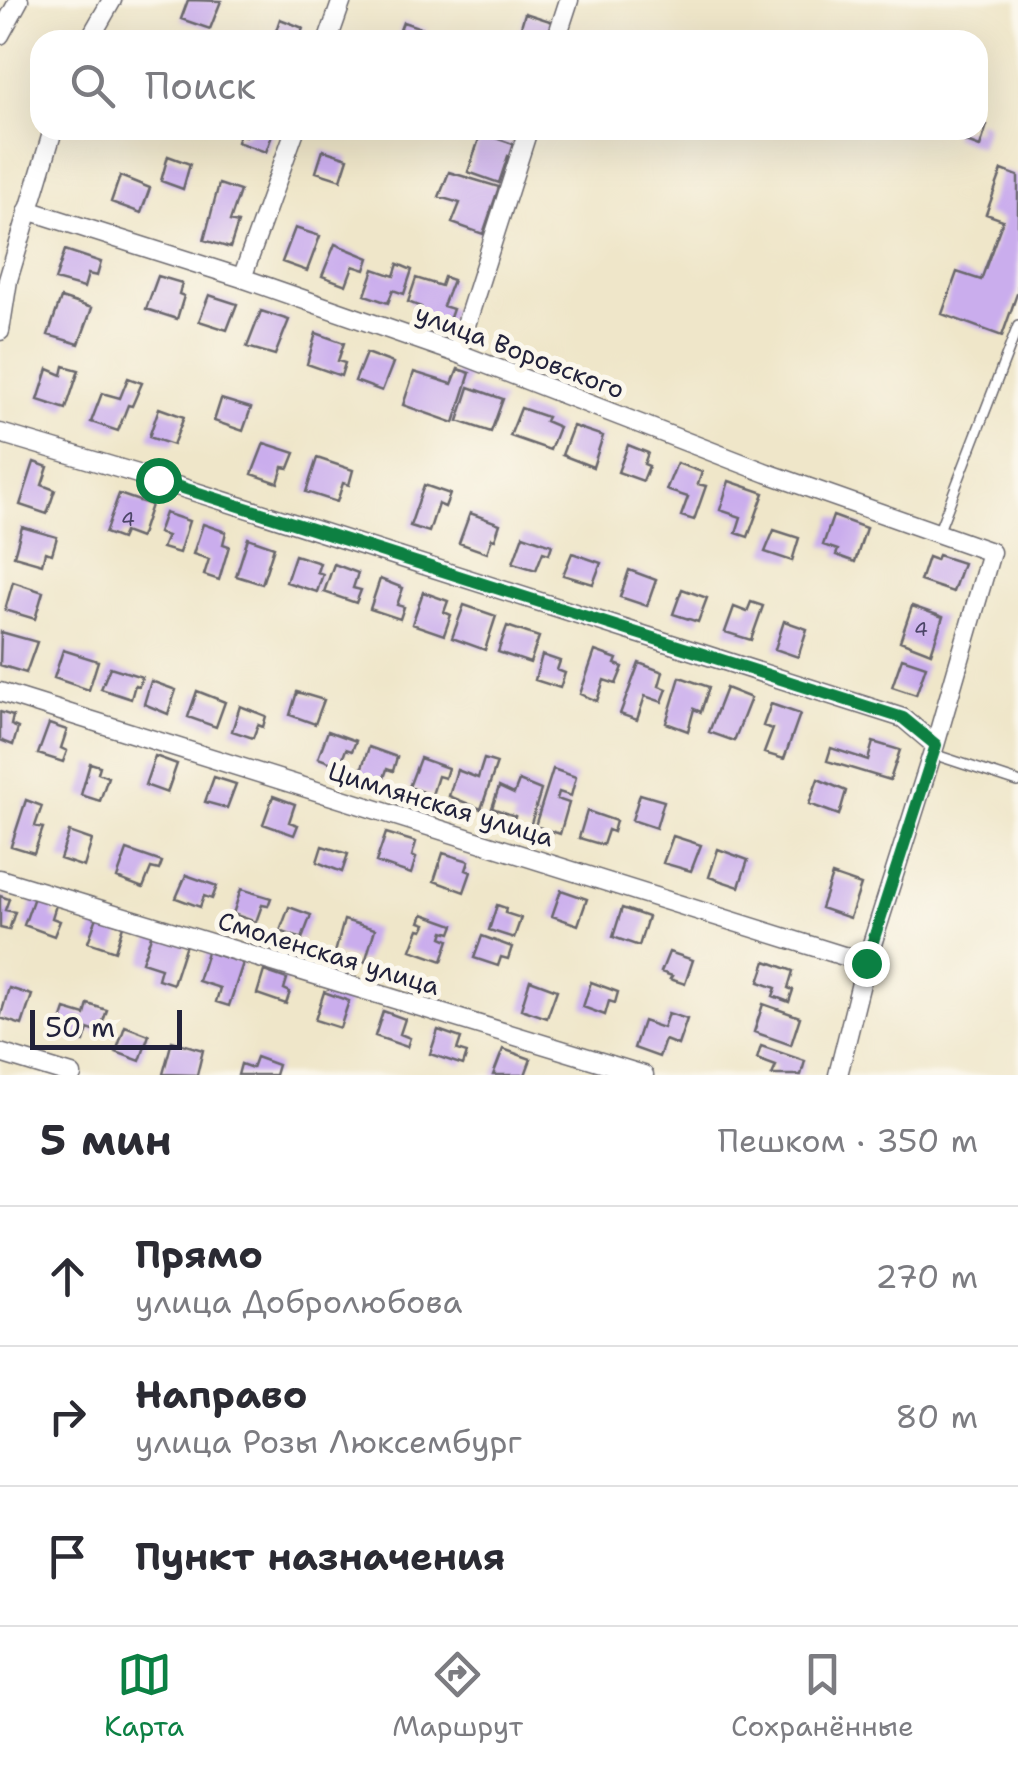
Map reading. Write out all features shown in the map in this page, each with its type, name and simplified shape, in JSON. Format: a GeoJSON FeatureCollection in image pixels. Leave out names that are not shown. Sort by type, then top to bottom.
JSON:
{"type":"FeatureCollection","features":[{"type":"Feature","properties":{"kind":"street"},"geometry":{"type":"LineString","coordinates":[[0,34],[18,0]]}},
{"type":"Feature","properties":{"kind":"street"},"geometry":{"type":"LineString","coordinates":[[95,30],[112,0]]}},
{"type":"Feature","properties":{"kind":"street"},"geometry":{"type":"LineString","coordinates":[[332,30],[342,0]]}},
{"type":"Feature","properties":{"kind":"street"},"geometry":{"type":"LineString","coordinates":[[559,30],[569,0]]}},
{"type":"Feature","properties":{"kind":"street"},"geometry":{"type":"LineString","coordinates":[[0,331],[8,280],[50,140]]}},
{"type":"Feature","properties":{"kind":"street"},"geometry":{"type":"LineString","coordinates":[[242,278],[292,140]]}},
{"type":"Feature","properties":{"kind":"street"},"geometry":{"type":"LineString","coordinates":[[458,353],[525,140]]}},
{"type":"Feature","properties":{"kind":"street","name":"улица Воровского"},"geometry":{"type":"LineString","coordinates":[[28,210],[242,278],[458,353],[767,473],[991,552],[934,750]]}},
{"type":"Feature","properties":{"kind":"street"},"geometry":{"type":"LineString","coordinates":[[0,434],[158,480],[903,718],[934,750],[866,963],[838,1075]]}},
{"type":"Feature","properties":{"kind":"street","name":"Цимлянская улица"},"geometry":{"type":"LineString","coordinates":[[0,692],[866,963]]}},
{"type":"Feature","properties":{"kind":"street","name":"Смоленская улица"},"geometry":{"type":"LineString","coordinates":[[0,879],[644,1075]]}},
{"type":"Feature","properties":{"kind":"street"},"geometry":{"type":"LineString","coordinates":[[0,1053],[72,1075]]}},
{"type":"Feature","properties":{"kind":"lane"},"geometry":{"type":"LineString","coordinates":[[938,533],[1018,326]]}},
{"type":"Feature","properties":{"kind":"lane"},"geometry":{"type":"LineString","coordinates":[[934,750],[1018,782]]}},
{"type":"Feature","properties":{"kind":"building"},"geometry":{"type":"Polygon","coordinates":[[[188,0],[221,1],[210,29],[181,19],[188,0]]]}},
{"type":"Feature","properties":{"kind":"building"},"geometry":{"type":"Polygon","coordinates":[[[525,13],[553,22],[550,30],[520,30],[525,13]]]}},
{"type":"Feature","properties":{"kind":"building"},"geometry":{"type":"Polygon","coordinates":[[[280,19],[303,28],[302,30],[276,30],[280,19]]]}},
{"type":"Feature","properties":{"kind":"building"},"geometry":{"type":"Polygon","coordinates":[[[403,22],[427,30],[400,30],[403,22]]]}},
{"type":"Feature","properties":{"kind":"building"},"geometry":{"type":"Polygon","coordinates":[[[238,140],[270,140],[266,152],[238,140]]]}},
{"type":"Feature","properties":{"kind":"building"},"geometry":{"type":"Polygon","coordinates":[[[479,140],[501,140],[516,145],[499,183],[468,172],[479,140]]]}},
{"type":"Feature","properties":{"kind":"building"},"geometry":{"type":"Polygon","coordinates":[[[961,140],[982,140],[980,147],[961,140]]]}},
{"type":"Feature","properties":{"kind":"building"},"geometry":{"type":"Polygon","coordinates":[[[323,150],[348,158],[341,180],[316,172],[323,150]]]}},
{"type":"Feature","properties":{"kind":"building"},"geometry":{"type":"Polygon","coordinates":[[[168,156],[190,164],[183,189],[161,181],[168,156]]]}},
{"type":"Feature","properties":{"kind":"building"},"geometry":{"type":"Polygon","coordinates":[[[1002,170],[1018,176],[1018,291],[1002,336],[942,314],[957,272],[981,280],[1003,220],[986,214],[1002,170]]]}},
{"type":"Feature","properties":{"kind":"building"},"geometry":{"type":"Polygon","coordinates":[[[449,172],[499,187],[483,234],[452,223],[460,203],[439,197],[449,172]]]}},
{"type":"Feature","properties":{"kind":"building"},"geometry":{"type":"Polygon","coordinates":[[[120,176],[150,188],[141,213],[111,202],[120,176]]]}},
{"type":"Feature","properties":{"kind":"building"},"geometry":{"type":"Polygon","coordinates":[[[219,184],[240,191],[230,221],[238,223],[230,248],[204,240],[219,184]]]}},
{"type":"Feature","properties":{"kind":"building"},"geometry":{"type":"Polygon","coordinates":[[[295,228],[320,236],[307,271],[282,262],[295,228]]]}},
{"type":"Feature","properties":{"kind":"building"},"geometry":{"type":"Polygon","coordinates":[[[335,244],[369,258],[365,270],[353,266],[346,285],[322,276],[335,244]]]}},
{"type":"Feature","properties":{"kind":"building"},"geometry":{"type":"Polygon","coordinates":[[[65,250],[101,262],[97,276],[88,274],[84,288],[55,280],[65,250]]]}},
{"type":"Feature","properties":{"kind":"building"},"geometry":{"type":"Polygon","coordinates":[[[398,264],[412,270],[404,294],[393,290],[388,303],[365,295],[374,269],[394,276],[398,264]]]}},
{"type":"Feature","properties":{"kind":"building"},"geometry":{"type":"Polygon","coordinates":[[[158,276],[182,283],[179,294],[184,296],[177,319],[146,309],[158,276]]]}},
{"type":"Feature","properties":{"kind":"building"},"geometry":{"type":"Polygon","coordinates":[[[444,277],[453,280],[443,306],[453,309],[445,332],[416,323],[421,307],[408,302],[416,278],[441,286],[444,277]]]}},
{"type":"Feature","properties":{"kind":"building"},"geometry":{"type":"Polygon","coordinates":[[[209,295],[237,304],[227,330],[199,321],[209,295]]]}},
{"type":"Feature","properties":{"kind":"building"},"geometry":{"type":"Polygon","coordinates":[[[61,298],[92,308],[79,344],[48,335],[61,298]]]}},
{"type":"Feature","properties":{"kind":"building"},"geometry":{"type":"Polygon","coordinates":[[[261,311],[289,320],[275,355],[247,347],[261,311]]]}},
{"type":"Feature","properties":{"kind":"building"},"geometry":{"type":"Polygon","coordinates":[[[316,333],[344,343],[338,361],[345,363],[341,376],[307,364],[316,333]]]}},
{"type":"Feature","properties":{"kind":"building"},"geometry":{"type":"Polygon","coordinates":[[[366,353],[393,363],[382,391],[355,381],[366,353]]]}},
{"type":"Feature","properties":{"kind":"building"},"geometry":{"type":"Polygon","coordinates":[[[64,366],[79,370],[66,409],[38,400],[48,369],[62,375],[64,366]]]}},
{"type":"Feature","properties":{"kind":"building"},"geometry":{"type":"Polygon","coordinates":[[[458,369],[470,373],[454,423],[403,405],[414,372],[452,384],[458,369]]]}},
{"type":"Feature","properties":{"kind":"building"},"geometry":{"type":"Polygon","coordinates":[[[128,378],[142,383],[118,431],[91,422],[102,393],[120,398],[128,378]]]}},
{"type":"Feature","properties":{"kind":"building"},"geometry":{"type":"Polygon","coordinates":[[[469,387],[503,399],[491,432],[458,421],[469,387]]]}},
{"type":"Feature","properties":{"kind":"building"},"geometry":{"type":"Polygon","coordinates":[[[221,399],[251,408],[243,431],[214,421],[221,399]]]}},
{"type":"Feature","properties":{"kind":"building"},"geometry":{"type":"Polygon","coordinates":[[[159,408],[184,417],[173,445],[149,437],[159,408]]]}},
{"type":"Feature","properties":{"kind":"building"},"geometry":{"type":"Polygon","coordinates":[[[521,408],[547,417],[545,421],[559,427],[550,450],[510,436],[521,408]]]}},
{"type":"Feature","properties":{"kind":"building"},"geometry":{"type":"Polygon","coordinates":[[[573,426],[603,436],[593,467],[562,455],[573,426]]]}},
{"type":"Feature","properties":{"kind":"building"},"geometry":{"type":"Polygon","coordinates":[[[264,443],[295,453],[289,468],[283,467],[278,483],[252,474],[264,443]]]}},
{"type":"Feature","properties":{"kind":"building"},"geometry":{"type":"Polygon","coordinates":[[[628,445],[648,453],[644,464],[649,466],[643,481],[618,472],[628,445]]]}},
{"type":"Feature","properties":{"kind":"building"},"geometry":{"type":"Polygon","coordinates":[[[317,458],[353,470],[349,485],[343,483],[337,502],[306,492],[317,458]]]}},
{"type":"Feature","properties":{"kind":"building"},"geometry":{"type":"Polygon","coordinates":[[[34,462],[48,467],[42,485],[55,490],[47,514],[20,505],[34,462]]]}},
{"type":"Feature","properties":{"kind":"building"},"geometry":{"type":"Polygon","coordinates":[[[677,463],[702,472],[698,484],[706,486],[694,520],[681,516],[688,497],[666,490],[677,463]]]}},
{"type":"Feature","properties":{"kind":"building"},"geometry":{"type":"Polygon","coordinates":[[[729,481],[764,493],[748,537],[736,533],[741,517],[720,510],[729,481]]]}},
{"type":"Feature","properties":{"kind":"building"},"geometry":{"type":"Polygon","coordinates":[[[424,485],[450,494],[445,507],[438,504],[429,532],[410,526],[424,485]]]}},
{"type":"Feature","properties":{"kind":"building"},"geometry":{"type":"Polygon","coordinates":[[[119,494],[151,505],[140,538],[124,532],[121,539],[105,533],[119,494]]]}},
{"type":"Feature","properties":{"kind":"building"},"geometry":{"type":"Polygon","coordinates":[[[165,513],[189,521],[179,553],[162,548],[167,536],[158,533],[165,513]]]}},
{"type":"Feature","properties":{"kind":"building"},"geometry":{"type":"Polygon","coordinates":[[[470,513],[500,524],[487,553],[459,543],[470,513]]]}},
{"type":"Feature","properties":{"kind":"building"},"geometry":{"type":"Polygon","coordinates":[[[833,516],[866,528],[855,562],[823,545],[833,516]]]}},
{"type":"Feature","properties":{"kind":"building"},"geometry":{"type":"Polygon","coordinates":[[[203,524],[226,532],[223,544],[229,546],[219,580],[204,575],[209,559],[193,554],[203,524]]]}},
{"type":"Feature","properties":{"kind":"building"},"geometry":{"type":"Polygon","coordinates":[[[22,527],[57,537],[52,554],[45,552],[42,564],[14,556],[22,527]]]}},
{"type":"Feature","properties":{"kind":"building"},"geometry":{"type":"Polygon","coordinates":[[[774,530],[799,538],[792,561],[765,552],[774,530]]]}},
{"type":"Feature","properties":{"kind":"building"},"geometry":{"type":"Polygon","coordinates":[[[523,535],[552,545],[549,554],[543,552],[536,570],[513,563],[523,535]]]}},
{"type":"Feature","properties":{"kind":"building"},"geometry":{"type":"Polygon","coordinates":[[[248,538],[274,547],[262,584],[236,576],[248,538]]]}},
{"type":"Feature","properties":{"kind":"building"},"geometry":{"type":"Polygon","coordinates":[[[572,553],[601,563],[593,584],[563,575],[572,553]]]}},
{"type":"Feature","properties":{"kind":"building"},"geometry":{"type":"Polygon","coordinates":[[[295,555],[320,563],[317,572],[323,574],[317,592],[286,582],[295,555]]]}},
{"type":"Feature","properties":{"kind":"building"},"geometry":{"type":"Polygon","coordinates":[[[938,555],[963,563],[953,592],[920,581],[928,557],[936,560],[938,555]]]}},
{"type":"Feature","properties":{"kind":"building"},"geometry":{"type":"Polygon","coordinates":[[[334,564],[358,573],[353,588],[361,590],[356,603],[324,592],[334,564]]]}},
{"type":"Feature","properties":{"kind":"building"},"geometry":{"type":"Polygon","coordinates":[[[629,570],[656,580],[647,606],[620,597],[629,570]]]}},
{"type":"Feature","properties":{"kind":"building"},"geometry":{"type":"Polygon","coordinates":[[[380,579],[403,588],[397,605],[404,607],[400,619],[370,609],[380,579]]]}},
{"type":"Feature","properties":{"kind":"building"},"geometry":{"type":"Polygon","coordinates":[[[13,582],[43,592],[35,619],[5,610],[13,582]]]}},
{"type":"Feature","properties":{"kind":"building"},"geometry":{"type":"Polygon","coordinates":[[[682,589],[707,598],[698,622],[673,614],[682,589]]]}},
{"type":"Feature","properties":{"kind":"building"},"geometry":{"type":"Polygon","coordinates":[[[423,592],[448,601],[444,612],[451,615],[444,635],[412,624],[423,592]]]}},
{"type":"Feature","properties":{"kind":"building"},"geometry":{"type":"Polygon","coordinates":[[[751,602],[763,606],[751,640],[725,632],[734,607],[747,612],[751,602]]]}},
{"type":"Feature","properties":{"kind":"building"},"geometry":{"type":"Polygon","coordinates":[[[464,605],[496,616],[485,650],[452,638],[464,605]]]}},
{"type":"Feature","properties":{"kind":"building"},"geometry":{"type":"Polygon","coordinates":[[[912,606],[943,617],[931,653],[900,641],[912,606]]]}},
{"type":"Feature","properties":{"kind":"building"},"geometry":{"type":"Polygon","coordinates":[[[784,621],[807,629],[798,657],[775,649],[784,621]]]}},
{"type":"Feature","properties":{"kind":"building"},"geometry":{"type":"Polygon","coordinates":[[[507,626],[539,637],[530,663],[498,652],[507,626]]]}},
{"type":"Feature","properties":{"kind":"building"},"geometry":{"type":"Polygon","coordinates":[[[1,632],[37,642],[26,673],[0,665],[1,632]]]}},
{"type":"Feature","properties":{"kind":"building"},"geometry":{"type":"Polygon","coordinates":[[[63,650],[98,661],[89,690],[54,678],[63,650]]]}},
{"type":"Feature","properties":{"kind":"building"},"geometry":{"type":"Polygon","coordinates":[[[595,651],[617,659],[615,664],[623,667],[616,684],[604,680],[597,701],[580,694],[595,651]]]}},
{"type":"Feature","properties":{"kind":"building"},"geometry":{"type":"Polygon","coordinates":[[[542,655],[560,661],[557,670],[565,673],[560,688],[535,680],[542,655]]]}},
{"type":"Feature","properties":{"kind":"building"},"geometry":{"type":"Polygon","coordinates":[[[902,658],[926,666],[916,695],[892,687],[902,658]]]}},
{"type":"Feature","properties":{"kind":"building"},"geometry":{"type":"Polygon","coordinates":[[[639,663],[663,672],[659,686],[667,689],[662,702],[645,696],[637,720],[620,714],[639,663]]]}},
{"type":"Feature","properties":{"kind":"building"},"geometry":{"type":"Polygon","coordinates":[[[110,667],[142,677],[131,699],[101,689],[110,667]]]}},
{"type":"Feature","properties":{"kind":"building"},"geometry":{"type":"Polygon","coordinates":[[[680,677],[709,687],[701,712],[694,709],[688,731],[666,723],[680,677]]]}},
{"type":"Feature","properties":{"kind":"building"},"geometry":{"type":"Polygon","coordinates":[[[151,681],[176,690],[168,714],[144,704],[151,681]]]}},
{"type":"Feature","properties":{"kind":"building"},"geometry":{"type":"Polygon","coordinates":[[[726,688],[751,698],[734,741],[709,732],[726,688]]]}},
{"type":"Feature","properties":{"kind":"building"},"geometry":{"type":"Polygon","coordinates":[[[197,691],[225,702],[216,727],[188,717],[197,691]]]}},
{"type":"Feature","properties":{"kind":"building"},"geometry":{"type":"Polygon","coordinates":[[[297,692],[324,700],[315,724],[290,715],[297,692]]]}},
{"type":"Feature","properties":{"kind":"building"},"geometry":{"type":"Polygon","coordinates":[[[771,704],[800,714],[784,759],[764,753],[773,729],[763,726],[771,704]]]}},
{"type":"Feature","properties":{"kind":"building"},"geometry":{"type":"Polygon","coordinates":[[[240,706],[266,716],[263,727],[258,725],[253,738],[232,731],[240,706]]]}},
{"type":"Feature","properties":{"kind":"building"},"geometry":{"type":"Polygon","coordinates":[[[0,712],[13,716],[11,725],[18,728],[13,745],[0,740],[0,712]]]}},
{"type":"Feature","properties":{"kind":"building"},"geometry":{"type":"Polygon","coordinates":[[[49,724],[67,730],[61,748],[67,751],[63,762],[38,754],[49,724]]]}},
{"type":"Feature","properties":{"kind":"building"},"geometry":{"type":"Polygon","coordinates":[[[328,731],[356,741],[352,751],[346,749],[340,766],[318,758],[328,731]]]}},
{"type":"Feature","properties":{"kind":"building"},"geometry":{"type":"Polygon","coordinates":[[[873,742],[900,750],[890,780],[827,761],[831,748],[868,760],[873,742]]]}},
{"type":"Feature","properties":{"kind":"building"},"geometry":{"type":"Polygon","coordinates":[[[369,747],[397,757],[393,771],[387,769],[383,781],[360,773],[369,747]]]}},
{"type":"Feature","properties":{"kind":"building"},"geometry":{"type":"Polygon","coordinates":[[[155,756],[177,764],[167,793],[145,785],[155,756]]]}},
{"type":"Feature","properties":{"kind":"building"},"geometry":{"type":"Polygon","coordinates":[[[420,758],[448,768],[445,778],[438,776],[432,795],[409,787],[420,758]]]}},
{"type":"Feature","properties":{"kind":"building"},"geometry":{"type":"Polygon","coordinates":[[[484,759],[497,763],[481,809],[449,796],[457,770],[478,778],[484,759]]]}},
{"type":"Feature","properties":{"kind":"building"},"geometry":{"type":"Polygon","coordinates":[[[90,763],[100,766],[98,773],[108,777],[100,801],[81,795],[90,763]]]}},
{"type":"Feature","properties":{"kind":"building"},"geometry":{"type":"Polygon","coordinates":[[[553,769],[576,777],[571,796],[559,792],[557,799],[569,803],[560,834],[535,826],[553,769]]]}},
{"type":"Feature","properties":{"kind":"building"},"geometry":{"type":"Polygon","coordinates":[[[214,777],[236,784],[227,808],[205,802],[214,777]]]}},
{"type":"Feature","properties":{"kind":"building"},"geometry":{"type":"Polygon","coordinates":[[[818,779],[846,791],[839,815],[809,804],[818,779]]]}},
{"type":"Feature","properties":{"kind":"building"},"geometry":{"type":"Polygon","coordinates":[[[519,781],[541,790],[529,830],[512,824],[515,816],[492,808],[499,787],[514,794],[519,781]]]}},
{"type":"Feature","properties":{"kind":"building"},"geometry":{"type":"Polygon","coordinates":[[[640,794],[664,801],[656,828],[632,820],[640,794]]]}},
{"type":"Feature","properties":{"kind":"building"},"geometry":{"type":"Polygon","coordinates":[[[273,796],[295,804],[289,822],[298,825],[294,835],[263,824],[273,796]]]}},
{"type":"Feature","properties":{"kind":"building"},"geometry":{"type":"Polygon","coordinates":[[[26,800],[42,806],[35,826],[43,828],[34,853],[11,846],[26,800]]]}},
{"type":"Feature","properties":{"kind":"building"},"geometry":{"type":"Polygon","coordinates":[[[587,811],[616,821],[603,845],[579,838],[587,811]]]}},
{"type":"Feature","properties":{"kind":"building"},"geometry":{"type":"Polygon","coordinates":[[[69,832],[92,840],[84,867],[60,859],[69,832]]]}},
{"type":"Feature","properties":{"kind":"building"},"geometry":{"type":"Polygon","coordinates":[[[386,833],[416,842],[411,874],[376,862],[386,833]]]}},
{"type":"Feature","properties":{"kind":"building"},"geometry":{"type":"Polygon","coordinates":[[[673,836],[701,845],[691,871],[663,863],[673,836]]]}},
{"type":"Feature","properties":{"kind":"building"},"geometry":{"type":"Polygon","coordinates":[[[322,846],[348,854],[342,872],[317,862],[322,846]]]}},
{"type":"Feature","properties":{"kind":"building"},"geometry":{"type":"Polygon","coordinates":[[[718,849],[748,860],[739,887],[709,877],[718,849]]]}},
{"type":"Feature","properties":{"kind":"building"},"geometry":{"type":"Polygon","coordinates":[[[127,850],[162,862],[159,870],[151,868],[143,888],[117,878],[127,850]]]}},
{"type":"Feature","properties":{"kind":"building"},"geometry":{"type":"Polygon","coordinates":[[[443,853],[469,861],[466,870],[471,872],[464,892],[434,881],[443,853]]]}},
{"type":"Feature","properties":{"kind":"building"},"geometry":{"type":"Polygon","coordinates":[[[186,875],[217,886],[212,899],[204,896],[200,907],[176,898],[186,875]]]}},
{"type":"Feature","properties":{"kind":"building"},"geometry":{"type":"Polygon","coordinates":[[[832,875],[861,885],[850,918],[821,908],[832,875]]]}},
{"type":"Feature","properties":{"kind":"building"},"geometry":{"type":"Polygon","coordinates":[[[241,889],[271,898],[268,906],[262,905],[256,922],[233,914],[241,889]]]}},
{"type":"Feature","properties":{"kind":"building"},"geometry":{"type":"Polygon","coordinates":[[[561,890],[587,899],[578,925],[552,916],[561,890]]]}},
{"type":"Feature","properties":{"kind":"building"},"geometry":{"type":"Polygon","coordinates":[[[0,896],[9,899],[5,910],[15,912],[9,930],[0,928],[0,896]]]}},
{"type":"Feature","properties":{"kind":"building"},"geometry":{"type":"Polygon","coordinates":[[[34,897],[56,905],[52,918],[60,921],[54,936],[24,925],[34,897]]]}},
{"type":"Feature","properties":{"kind":"building"},"geometry":{"type":"Polygon","coordinates":[[[497,905],[506,908],[505,913],[521,918],[514,938],[489,930],[497,905]]]}},
{"type":"Feature","properties":{"kind":"building"},"geometry":{"type":"Polygon","coordinates":[[[289,907],[311,915],[302,939],[280,931],[289,907]]]}},
{"type":"Feature","properties":{"kind":"building"},"geometry":{"type":"Polygon","coordinates":[[[622,908],[648,917],[639,946],[613,937],[622,908]]]}},
{"type":"Feature","properties":{"kind":"building"},"geometry":{"type":"Polygon","coordinates":[[[423,914],[454,925],[451,933],[444,931],[442,937],[449,940],[442,961],[411,950],[419,929],[423,930],[426,924],[420,922],[423,914]]]}},
{"type":"Feature","properties":{"kind":"building"},"geometry":{"type":"Polygon","coordinates":[[[97,917],[123,926],[115,951],[88,942],[97,917]]]}},
{"type":"Feature","properties":{"kind":"building"},"geometry":{"type":"Polygon","coordinates":[[[344,920],[375,929],[365,962],[335,953],[344,920]]]}},
{"type":"Feature","properties":{"kind":"building"},"geometry":{"type":"Polygon","coordinates":[[[152,933],[186,944],[173,984],[158,979],[161,968],[142,962],[152,933]]]}},
{"type":"Feature","properties":{"kind":"building"},"geometry":{"type":"Polygon","coordinates":[[[482,936],[512,947],[508,959],[501,957],[498,966],[474,958],[482,936]]]}},
{"type":"Feature","properties":{"kind":"building"},"geometry":{"type":"Polygon","coordinates":[[[207,952],[243,963],[229,1006],[216,1002],[220,988],[198,981],[207,952]]]}},
{"type":"Feature","properties":{"kind":"building"},"geometry":{"type":"Polygon","coordinates":[[[669,952],[693,960],[685,984],[661,972],[669,952]]]}},
{"type":"Feature","properties":{"kind":"building"},"geometry":{"type":"Polygon","coordinates":[[[766,961],[793,971],[789,1002],[773,996],[776,988],[759,982],[766,961]]]}},
{"type":"Feature","properties":{"kind":"building"},"geometry":{"type":"Polygon","coordinates":[[[264,971],[287,979],[284,989],[290,992],[286,1004],[257,994],[264,971]]]}},
{"type":"Feature","properties":{"kind":"building"},"geometry":{"type":"Polygon","coordinates":[[[530,980],[557,990],[547,1018],[521,1009],[530,980]]]}},
{"type":"Feature","properties":{"kind":"building"},"geometry":{"type":"Polygon","coordinates":[[[591,982],[618,992],[615,1003],[609,1001],[605,1015],[583,1007],[591,982]]]}},
{"type":"Feature","properties":{"kind":"building"},"geometry":{"type":"Polygon","coordinates":[[[9,988],[32,995],[22,1025],[0,1018],[9,988]]]}},
{"type":"Feature","properties":{"kind":"building"},"geometry":{"type":"Polygon","coordinates":[[[324,992],[349,1001],[340,1028],[315,1020],[324,992]]]}},
{"type":"Feature","properties":{"kind":"building"},"geometry":{"type":"Polygon","coordinates":[[[88,1004],[107,1010],[99,1033],[88,1029],[84,1042],[57,1033],[65,1009],[85,1015],[88,1004]]]}},
{"type":"Feature","properties":{"kind":"building"},"geometry":{"type":"Polygon","coordinates":[[[763,1004],[800,1017],[791,1045],[754,1032],[763,1004]]]}},
{"type":"Feature","properties":{"kind":"building"},"geometry":{"type":"Polygon","coordinates":[[[383,1011],[405,1019],[400,1034],[410,1038],[407,1047],[375,1036],[383,1011]]]}},
{"type":"Feature","properties":{"kind":"building"},"geometry":{"type":"Polygon","coordinates":[[[668,1013],[687,1019],[678,1045],[665,1040],[659,1057],[634,1048],[643,1021],[663,1028],[668,1013]]]}},
{"type":"Feature","properties":{"kind":"building"},"geometry":{"type":"Polygon","coordinates":[[[125,1026],[149,1035],[140,1061],[116,1052],[125,1026]]]}},
{"type":"Feature","properties":{"kind":"building"},"geometry":{"type":"Polygon","coordinates":[[[438,1030],[461,1038],[457,1050],[467,1053],[463,1065],[430,1054],[438,1030]]]}},
{"type":"Feature","properties":{"kind":"building"},"geometry":{"type":"Polygon","coordinates":[[[172,1041],[203,1050],[197,1075],[163,1074],[172,1041]]]}},
{"type":"Feature","properties":{"kind":"building"},"geometry":{"type":"Polygon","coordinates":[[[761,1046],[805,1061],[801,1075],[772,1075],[776,1066],[757,1059],[761,1046]]]}},
{"type":"Feature","properties":{"kind":"building"},"geometry":{"type":"Polygon","coordinates":[[[503,1049],[531,1059],[525,1075],[493,1075],[503,1049]]]}},
{"type":"Feature","properties":{"kind":"building"},"geometry":{"type":"Polygon","coordinates":[[[256,1057],[278,1065],[275,1075],[238,1075],[241,1064],[252,1068],[256,1057]]]}},
{"type":"Feature","properties":{"kind":"route"},"geometry":{"type":"LineString","coordinates":[[158,480],[903,718],[936,745],[866,963]]}}]}
